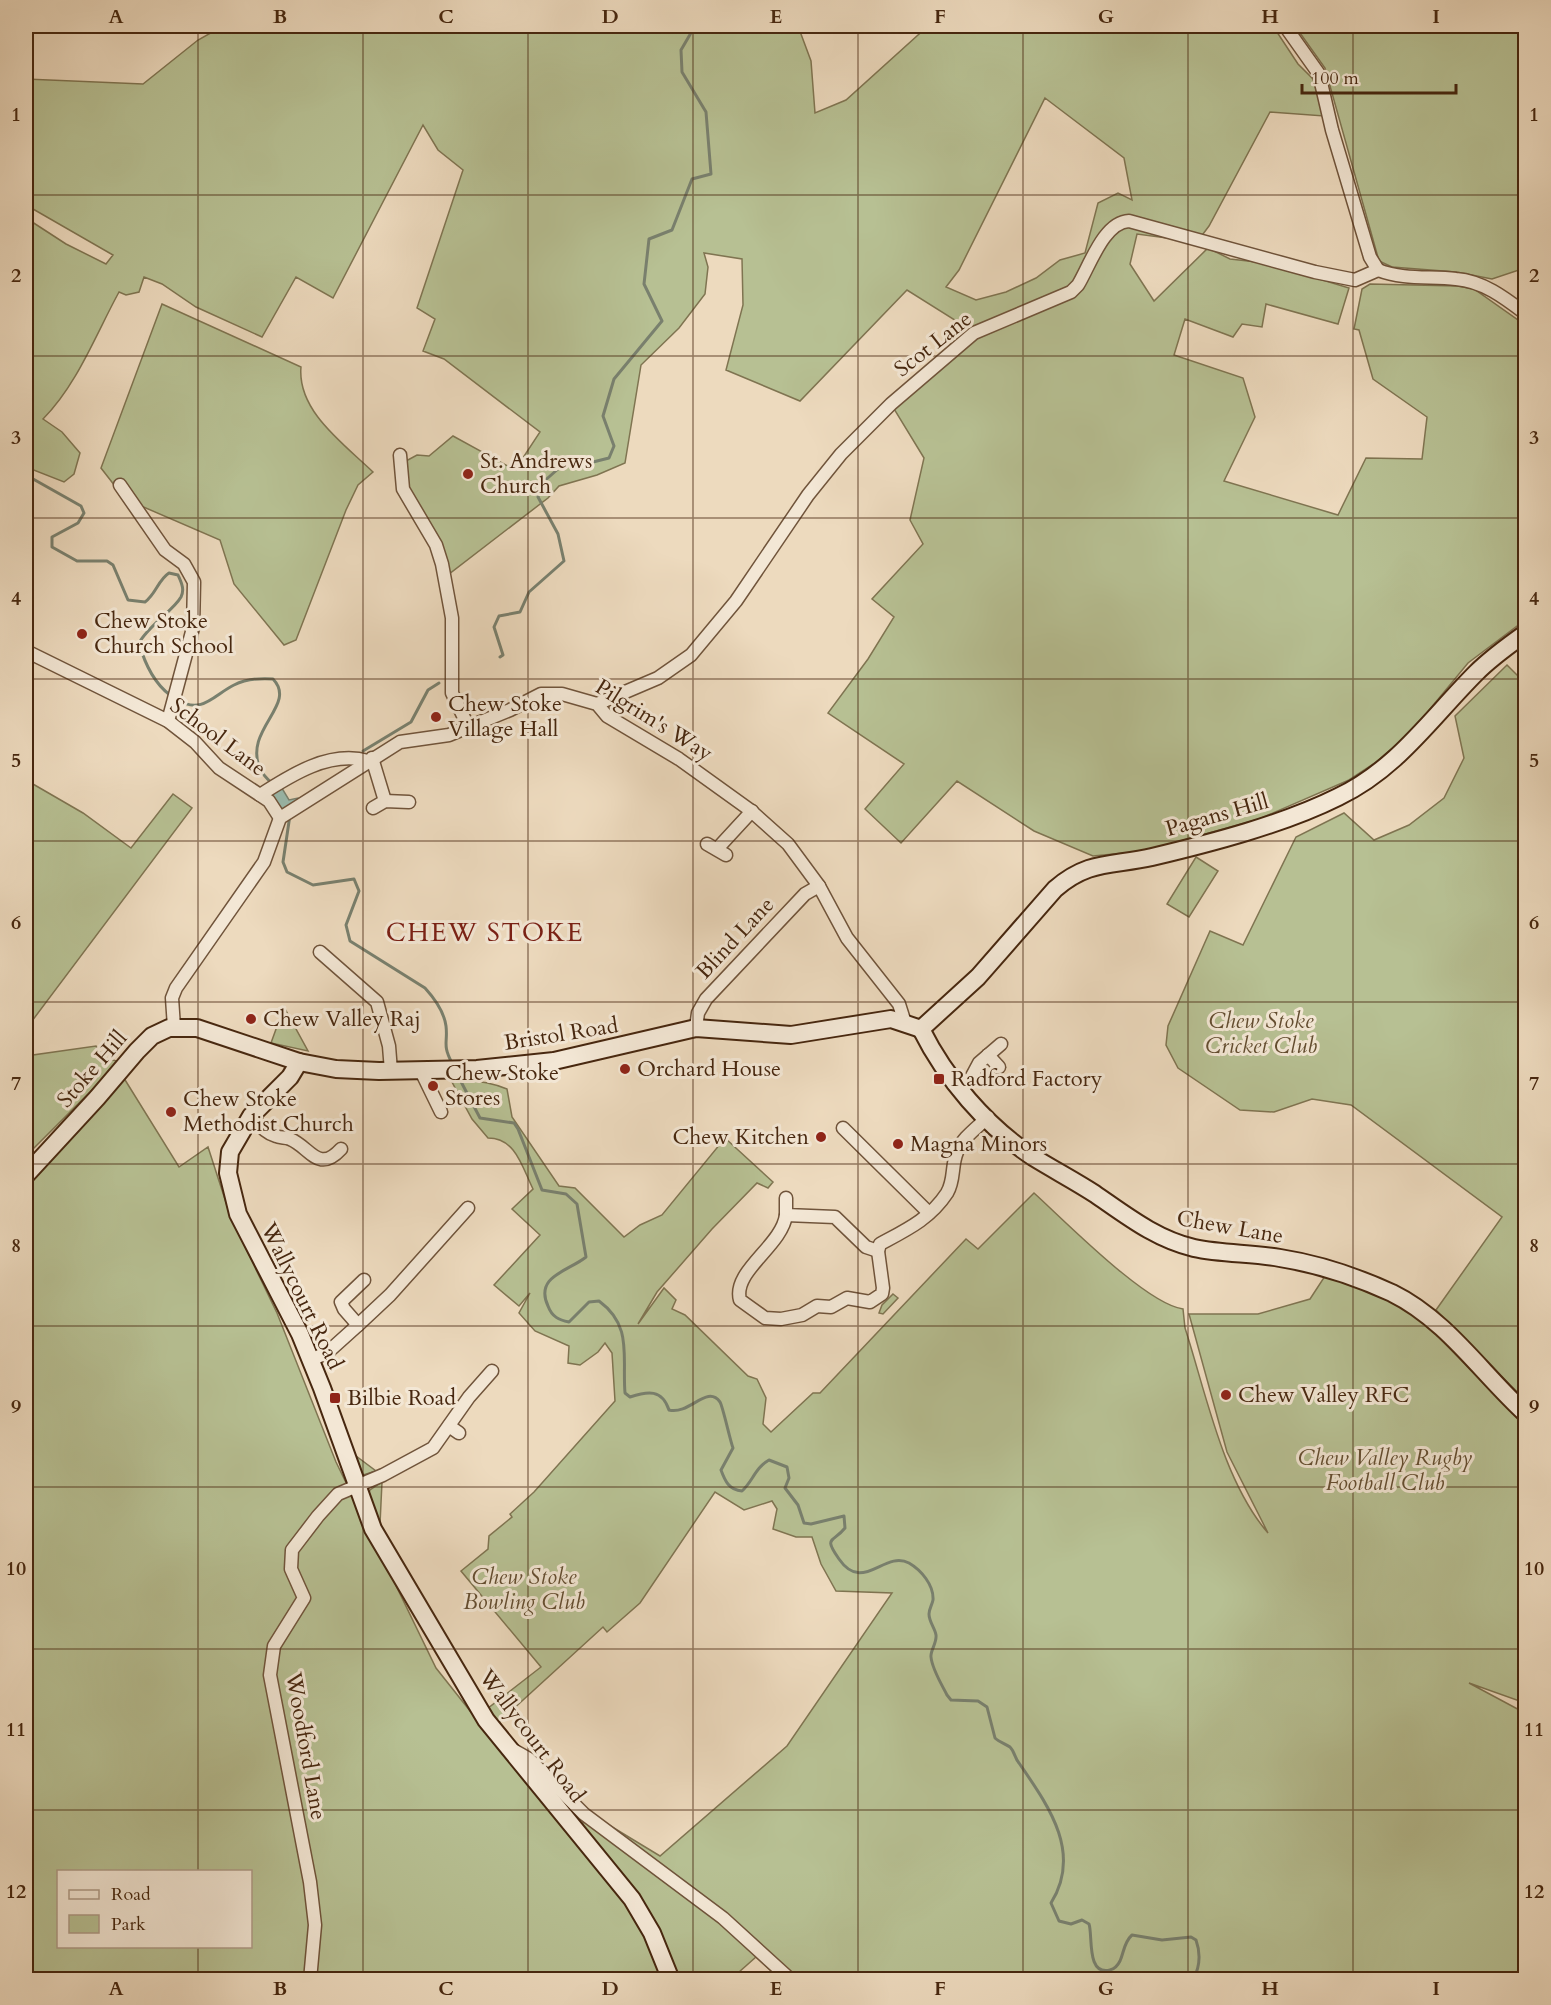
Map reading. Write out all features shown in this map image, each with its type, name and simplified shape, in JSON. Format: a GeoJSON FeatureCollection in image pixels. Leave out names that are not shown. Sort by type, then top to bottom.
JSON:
{"type":"FeatureCollection","features":[{"type":"Feature","properties":{"kind":"street"},"geometry":{"type":"LineString","coordinates":[[1285,26],[1320,74],[1332,130],[1370,257],[1378,270],[1408,278],[1458,279],[1484,286],[1526,314]]}},
{"type":"Feature","properties":{"kind":"street","name":"Scot Lane"},"geometry":{"type":"LineString","coordinates":[[597,704],[658,678],[691,655],[736,601],[795,512],[841,454],[891,404],[974,333],[1071,292],[1078,285],[1111,228],[1120,222],[1129,221],[1315,272],[1355,280],[1378,270]]}},
{"type":"Feature","properties":{"kind":"street"},"geometry":{"type":"LineString","coordinates":[[400,455],[403,489],[436,545],[442,564],[452,618],[452,693],[469,728]]}},
{"type":"Feature","properties":{"kind":"street"},"geometry":{"type":"LineString","coordinates":[[120,485],[165,550],[184,564],[194,582],[193,628],[168,721]]}},
{"type":"Feature","properties":{"kind":"street","name":"Pagans Hill"},"geometry":{"type":"LineString","coordinates":[[913,1026],[978,977],[1055,889],[1069,877],[1095,865],[1150,857],[1289,818],[1346,794],[1400,755],[1476,672],[1526,633]]}},
{"type":"Feature","properties":{"kind":"street","name":"School Lane"},"geometry":{"type":"LineString","coordinates":[[26,651],[168,721],[195,742],[219,768],[269,789],[269,801],[282,817]]}},
{"type":"Feature","properties":{"kind":"street","name":"Pilgrim's Way"},"geometry":{"type":"LineString","coordinates":[[282,817],[400,742],[449,735],[541,694],[562,694],[597,704],[607,716],[679,759],[752,811],[788,844],[819,886],[847,938],[899,1004],[913,1026]]}},
{"type":"Feature","properties":{"kind":"street"},"geometry":{"type":"LineString","coordinates":[[269,789],[305,769],[346,756],[370,759],[386,801]]}},
{"type":"Feature","properties":{"kind":"street"},"geometry":{"type":"LineString","coordinates":[[373,808],[386,801],[409,802]]}},
{"type":"Feature","properties":{"kind":"street"},"geometry":{"type":"LineString","coordinates":[[717,849],[752,811]]}},
{"type":"Feature","properties":{"kind":"street"},"geometry":{"type":"LineString","coordinates":[[174,1027],[172,998],[176,988],[264,862],[282,817]]}},
{"type":"Feature","properties":{"kind":"street","name":"Blind Lane"},"geometry":{"type":"LineString","coordinates":[[696,1028],[698,1013],[706,999],[805,894],[819,886]]}},
{"type":"Feature","properties":{"kind":"street"},"geometry":{"type":"LineString","coordinates":[[320,952],[351,984],[378,1005],[389,1046],[391,1071]]}},
{"type":"Feature","properties":{"kind":"street","name":"Bristol Road"},"geometry":{"type":"LineString","coordinates":[[174,1027],[198,1028],[299,1062],[336,1069],[421,1071],[554,1061],[696,1028],[791,1035],[879,1020],[913,1026]]}},
{"type":"Feature","properties":{"kind":"street","name":"Chew Lane"},"geometry":{"type":"LineString","coordinates":[[913,1026],[958,1089],[1033,1156],[1165,1239],[1194,1248],[1280,1258],[1323,1268],[1393,1294],[1445,1331],[1526,1414]]}},
{"type":"Feature","properties":{"kind":"street","name":"Stoke Hill"},"geometry":{"type":"LineString","coordinates":[[26,1175],[70,1129],[137,1051],[157,1032],[174,1027]]}},
{"type":"Feature","properties":{"kind":"street"},"geometry":{"type":"LineString","coordinates":[[958,1089],[1001,1044]]}},
{"type":"Feature","properties":{"kind":"street"},"geometry":{"type":"LineString","coordinates":[[988,1055],[999,1067]]}},
{"type":"Feature","properties":{"kind":"street","name":"Wallycourt Road"},"geometry":{"type":"LineString","coordinates":[[299,1062],[290,1077],[251,1116],[230,1152],[228,1173],[232,1198],[246,1232],[288,1309],[311,1360],[373,1529],[474,1701],[510,1750],[632,1899],[652,1933],[671,1980]]}},
{"type":"Feature","properties":{"kind":"street"},"geometry":{"type":"LineString","coordinates":[[421,1071],[441,1112]]}},
{"type":"Feature","properties":{"kind":"street"},"geometry":{"type":"LineString","coordinates":[[251,1116],[265,1131],[289,1138],[314,1158],[322,1160],[333,1157],[340,1149]]}},
{"type":"Feature","properties":{"kind":"street"},"geometry":{"type":"LineString","coordinates":[[786,1198],[784,1228],[758,1257],[749,1273],[739,1284],[740,1300],[765,1318],[795,1318],[817,1306],[831,1307],[847,1298],[870,1302],[876,1300],[883,1288],[878,1251],[880,1244],[920,1223],[946,1194],[953,1181],[957,1152],[966,1138],[988,1117]]}},
{"type":"Feature","properties":{"kind":"street"},"geometry":{"type":"LineString","coordinates":[[843,1128],[929,1213]]}},
{"type":"Feature","properties":{"kind":"street"},"geometry":{"type":"LineString","coordinates":[[311,1360],[328,1352],[390,1295],[468,1209]]}},
{"type":"Feature","properties":{"kind":"street"},"geometry":{"type":"LineString","coordinates":[[786,1215],[835,1217],[866,1247],[878,1251]]}},
{"type":"Feature","properties":{"kind":"street"},"geometry":{"type":"LineString","coordinates":[[358,1324],[344,1309],[342,1302],[364,1280]]}},
{"type":"Feature","properties":{"kind":"street"},"geometry":{"type":"LineString","coordinates":[[356,1486],[425,1454],[454,1430],[469,1397],[492,1371]]}},
{"type":"Feature","properties":{"kind":"street","name":"Woodford Lane"},"geometry":{"type":"LineString","coordinates":[[310,1980],[315,1925],[310,1882],[270,1675],[274,1646],[304,1598],[291,1569],[292,1550],[338,1494],[356,1486]]}},
{"type":"Feature","properties":{"kind":"street"},"geometry":{"type":"LineString","coordinates":[[510,1750],[520,1752],[584,1814],[723,1918],[791,1980]]}},
{"type":"Feature","properties":{"kind":"green space"},"geometry":{"type":"Polygon","coordinates":[[[223,26],[798,26],[811,61],[815,113],[846,100],[928,26],[1273,26],[1298,64],[1313,79],[1324,116],[1270,112],[1209,226],[1197,242],[1137,234],[1130,264],[1154,301],[1208,248],[1230,259],[1266,263],[1349,288],[1338,324],[1266,304],[1262,327],[1242,324],[1233,337],[1185,319],[1174,355],[1243,378],[1255,417],[1224,481],[1338,515],[1366,458],[1422,459],[1427,417],[1373,379],[1359,330],[1354,329],[1362,289],[1370,284],[1458,286],[1474,289],[1525,325],[1525,620],[1468,663],[1411,732],[1375,763],[1349,780],[1259,819],[1145,851],[1093,856],[1034,831],[957,781],[901,843],[865,809],[904,764],[828,713],[868,659],[894,617],[872,599],[923,544],[910,520],[924,458],[891,404],[974,332],[907,290],[800,401],[726,370],[743,305],[742,259],[704,253],[708,267],[705,294],[679,328],[641,365],[625,463],[597,475],[559,486],[548,498],[449,574],[408,491],[406,461],[417,455],[429,456],[453,436],[515,470],[540,432],[444,359],[423,351],[435,319],[417,308],[463,170],[438,150],[423,125],[333,298],[296,277],[262,337],[196,307],[162,284],[144,277],[139,292],[126,295],[119,292],[76,375],[55,406],[43,419],[62,432],[80,453],[74,474],[64,482],[26,467],[26,218],[66,244],[106,264],[113,255],[26,205],[26,79],[143,84],[198,40],[223,26]],[[1045,98],[959,270],[946,287],[976,300],[1006,292],[1036,278],[1060,260],[1085,253],[1098,203],[1118,193],[1132,200],[1124,158],[1045,98]]]}},
{"type":"Feature","properties":{"kind":"green space"},"geometry":{"type":"Polygon","coordinates":[[[1295,26],[1525,26],[1525,268],[1492,279],[1456,272],[1392,267],[1379,261],[1325,68],[1295,26]]]}},
{"type":"Feature","properties":{"kind":"green space"},"geometry":{"type":"Polygon","coordinates":[[[162,304],[301,367],[306,398],[314,412],[336,438],[373,472],[358,485],[346,510],[296,640],[284,645],[234,584],[220,540],[125,499],[101,468],[162,304]]]}},
{"type":"Feature","properties":{"kind":"green space","name":"Chew Stoke Cricket Club"},"geometry":{"type":"Polygon","coordinates":[[[1507,665],[1526,684],[1525,1400],[1436,1310],[1502,1217],[1351,1105],[1312,1099],[1274,1112],[1240,1110],[1178,1068],[1166,1045],[1168,1026],[1210,931],[1243,945],[1296,837],[1344,813],[1374,840],[1409,825],[1444,798],[1464,758],[1455,716],[1507,665]]]}},
{"type":"Feature","properties":{"kind":"green space"},"geometry":{"type":"Polygon","coordinates":[[[26,780],[83,813],[131,848],[173,794],[192,808],[26,1029],[26,780]]]}},
{"type":"Feature","properties":{"kind":"green space"},"geometry":{"type":"Polygon","coordinates":[[[1196,857],[1218,871],[1189,917],[1167,904],[1196,857]]]}},
{"type":"Feature","properties":{"kind":"green space"},"geometry":{"type":"Polygon","coordinates":[[[284,1007],[308,1051],[271,1043],[284,1007]]]}},
{"type":"Feature","properties":{"kind":"green space"},"geometry":{"type":"Polygon","coordinates":[[[96,1046],[103,1057],[120,1062],[26,1156],[26,1056],[96,1046]]]}},
{"type":"Feature","properties":{"kind":"green space"},"geometry":{"type":"Polygon","coordinates":[[[122,1075],[179,1167],[208,1147],[231,1218],[277,1313],[336,1462],[436,1668],[567,1833],[594,1816],[660,1856],[787,1746],[892,1593],[836,1591],[821,1564],[812,1537],[796,1537],[773,1529],[777,1509],[772,1501],[744,1510],[715,1492],[640,1603],[607,1632],[603,1627],[498,1723],[487,1709],[541,1667],[461,1571],[488,1549],[489,1536],[512,1517],[510,1514],[534,1492],[615,1401],[612,1353],[605,1343],[598,1352],[580,1365],[568,1363],[569,1346],[535,1331],[519,1313],[530,1293],[519,1306],[494,1285],[540,1235],[512,1209],[533,1189],[512,1148],[498,1139],[488,1138],[472,1119],[452,1082],[480,1082],[507,1089],[512,1117],[559,1186],[575,1188],[624,1237],[640,1225],[662,1215],[725,1138],[773,1182],[768,1188],[757,1183],[712,1229],[657,1292],[638,1324],[664,1288],[676,1300],[672,1309],[685,1315],[748,1376],[757,1379],[766,1398],[763,1424],[771,1432],[813,1393],[820,1393],[966,1239],[978,1249],[1034,1193],[1106,1260],[1148,1293],[1167,1304],[1183,1309],[1185,1328],[1228,1462],[1252,1512],[1268,1533],[1227,1452],[1189,1314],[1258,1314],[1310,1299],[1325,1276],[1363,1282],[1401,1306],[1435,1333],[1525,1426],[1525,1703],[1469,1683],[1525,1713],[1525,1979],[781,1980],[756,1957],[730,1980],[26,1980],[26,1183],[122,1075]]]}},
{"type":"Feature","properties":{"kind":"green space"},"geometry":{"type":"Polygon","coordinates":[[[893,1294],[898,1298],[883,1314],[879,1313],[882,1305],[893,1294]]]}},
{"type":"Feature","properties":{"kind":"green space"},"geometry":{"type":"Polygon","coordinates":[[[348,1450],[376,1471],[360,1476],[348,1450]]]}},
{"type":"Feature","properties":{"kind":"green space"},"geometry":{"type":"Polygon","coordinates":[[[382,1482],[380,1524],[367,1498],[370,1490],[382,1482]]]}},
{"type":"Feature","properties":{"kind":"shaded area"},"geometry":{"type":"Polygon","coordinates":[[[280,785],[289,800],[298,798],[300,802],[284,810],[279,809],[266,792],[280,785]]]}},
{"type":"Feature","properties":{"kind":"waterway"},"geometry":{"type":"LineString","coordinates":[[500,657],[503,655],[494,627],[499,616],[520,612],[529,592],[564,561],[558,534],[538,497],[541,484],[567,461],[589,463],[609,458],[614,446],[603,416],[614,379],[662,321],[644,284],[649,239],[672,230],[692,179],[711,174],[706,112],[682,72],[681,50],[695,26]]}},
{"type":"Feature","properties":{"kind":"waterway"},"geometry":{"type":"LineString","coordinates":[[26,475],[81,506],[84,513],[78,523],[52,537],[52,547],[77,561],[107,561],[113,565],[128,600],[145,602],[165,576],[169,573],[178,575],[183,588],[181,597],[139,643],[150,671],[170,695]]}},
{"type":"Feature","properties":{"kind":"waterway"},"geometry":{"type":"LineString","coordinates":[[178,700],[187,704],[201,704],[239,683],[253,679],[273,679],[279,689],[279,698],[258,742],[257,755],[261,771],[272,784]]}},
{"type":"Feature","properties":{"kind":"waterway"},"geometry":{"type":"LineString","coordinates":[[363,751],[411,722],[428,690],[439,683]]}},
{"type":"Feature","properties":{"kind":"waterway"},"geometry":{"type":"LineString","coordinates":[[290,815],[283,862],[287,872],[313,885],[354,879],[359,891],[346,925],[350,941],[429,992],[443,1015],[446,1026],[446,1047],[452,1063]]}},
{"type":"Feature","properties":{"kind":"waterway"},"geometry":{"type":"LineString","coordinates":[[457,1074],[480,1118],[514,1123],[542,1190],[566,1194],[577,1204],[586,1257],[549,1281],[545,1296],[552,1313],[559,1319],[569,1322],[589,1302],[599,1301],[610,1311],[617,1321],[624,1343],[625,1393],[630,1397],[654,1393],[662,1398],[669,1410],[684,1408],[710,1396],[715,1397],[723,1410],[733,1448],[721,1470],[731,1487],[742,1491],[760,1467],[769,1460],[787,1467],[789,1478],[785,1488],[798,1505],[804,1523],[811,1524],[844,1516],[845,1528],[831,1543],[839,1559],[848,1569],[857,1573],[865,1572],[900,1561],[909,1563],[922,1574],[933,1594],[929,1614],[936,1638],[931,1655],[937,1677],[951,1700],[978,1701],[987,1707],[995,1738],[1012,1749],[1058,1829],[1063,1865],[1060,1884],[1051,1903],[1059,1921],[1071,1924],[1082,1920],[1089,1924],[1094,1961],[1102,1970],[1110,1970],[1117,1965],[1132,1935],[1162,1940],[1191,1937],[1196,1940],[1199,1950],[1198,1965],[1193,1980]]}},
{"type":"Feature","properties":{"kind":"place","name":"St. Andrews Church"},"geometry":{"type":"Point","coordinates":[468,474]}},
{"type":"Feature","properties":{"kind":"place","name":"Chew Stoke Church School"},"geometry":{"type":"Point","coordinates":[82,634]}},
{"type":"Feature","properties":{"kind":"place","name":"Chew Stoke Village Hall"},"geometry":{"type":"Point","coordinates":[436,717]}},
{"type":"Feature","properties":{"kind":"place","name":"Chew Valley Raj"},"geometry":{"type":"Point","coordinates":[251,1019]}},
{"type":"Feature","properties":{"kind":"place","name":"Orchard House"},"geometry":{"type":"Point","coordinates":[625,1069]}},
{"type":"Feature","properties":{"kind":"place","name":"Radford Factory"},"geometry":{"type":"Point","coordinates":[939,1079]}},
{"type":"Feature","properties":{"kind":"place","name":"Chew Stoke Stores"},"geometry":{"type":"Point","coordinates":[433,1086]}},
{"type":"Feature","properties":{"kind":"place","name":"Chew Stoke Methodist Church"},"geometry":{"type":"Point","coordinates":[171,1112]}},
{"type":"Feature","properties":{"kind":"place","name":"Chew Kitchen"},"geometry":{"type":"Point","coordinates":[821,1137]}},
{"type":"Feature","properties":{"kind":"place","name":"Magna Minors"},"geometry":{"type":"Point","coordinates":[898,1144]}},
{"type":"Feature","properties":{"kind":"place","name":"Chew Valley RFC"},"geometry":{"type":"Point","coordinates":[1226,1395]}},
{"type":"Feature","properties":{"kind":"place","name":"Bilbie Road"},"geometry":{"type":"Point","coordinates":[335,1398]}},
{"type":"Feature","properties":{"kind":"district","name":"CHEW STOKE"},"geometry":{"type":"Point","coordinates":[485,932]}},
{"type":"Feature","properties":{"kind":"park label","name":"Chew Valley Rugby Football Club"},"geometry":{"type":"Point","coordinates":[1385,1470]}},
{"type":"Feature","properties":{"kind":"park label","name":"Chew Stoke Bowling Club"},"geometry":{"type":"Point","coordinates":[524,1590]}}]}
